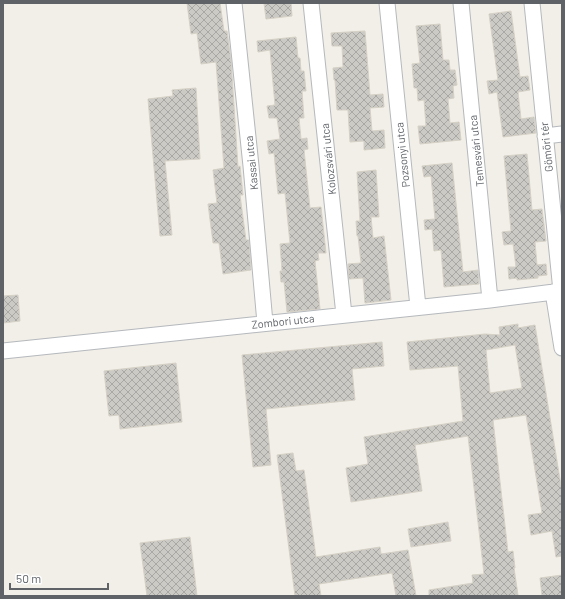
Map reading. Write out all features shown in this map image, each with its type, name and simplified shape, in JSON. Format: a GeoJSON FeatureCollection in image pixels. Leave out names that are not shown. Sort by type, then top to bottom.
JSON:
{"type":"FeatureCollection","features":[{"type":"Feature","properties":{"kind":"street","name":"Kassai utca"},"geometry":{"type":"LineString","coordinates":[[234,3],[251,166],[265,323]]}},
{"type":"Feature","properties":{"kind":"street","name":"Kolozsvári utca"},"geometry":{"type":"LineString","coordinates":[[311,3],[344,315]]}},
{"type":"Feature","properties":{"kind":"street","name":"Pozsonyi utca"},"geometry":{"type":"LineString","coordinates":[[386,3],[418,307]]}},
{"type":"Feature","properties":{"kind":"street","name":"Temesvári utca"},"geometry":{"type":"LineString","coordinates":[[461,3],[490,300]]}},
{"type":"Feature","properties":{"kind":"street","name":"Gömöri tér"},"geometry":{"type":"LineString","coordinates":[[532,3],[559,291],[562,348]]}},
{"type":"Feature","properties":{"kind":"street"},"geometry":{"type":"LineString","coordinates":[[545,136],[562,134]]}},
{"type":"Feature","properties":{"kind":"street","name":"Zombori utca"},"geometry":{"type":"LineString","coordinates":[[3,351],[490,300],[559,291]]}},
{"type":"Feature","properties":{"kind":"building"},"geometry":{"type":"Polygon","coordinates":[[[187,3],[220,3],[224,31],[227,31],[231,60],[238,167],[240,166],[243,195],[240,195],[246,240],[249,240],[251,270],[223,274],[219,243],[213,243],[208,204],[217,203],[213,170],[224,168],[216,62],[201,64],[197,33],[191,34],[187,3]]]}},
{"type":"Feature","properties":{"kind":"building"},"geometry":{"type":"Polygon","coordinates":[[[264,3],[291,3],[292,16],[266,19],[264,3]]]}},
{"type":"Feature","properties":{"kind":"building"},"geometry":{"type":"Polygon","coordinates":[[[511,11],[520,77],[528,76],[530,90],[518,92],[521,119],[534,117],[536,133],[503,137],[497,92],[489,94],[487,81],[498,80],[489,14],[511,11]]]}},
{"type":"Feature","properties":{"kind":"building"},"geometry":{"type":"Polygon","coordinates":[[[440,24],[443,60],[449,60],[450,70],[455,70],[457,85],[453,86],[454,98],[448,99],[450,123],[459,122],[461,140],[420,144],[418,126],[426,126],[424,100],[418,101],[417,88],[414,88],[412,64],[420,63],[416,26],[440,24]]]}},
{"type":"Feature","properties":{"kind":"building"},"geometry":{"type":"Polygon","coordinates":[[[365,31],[370,95],[383,94],[384,107],[370,108],[372,131],[384,130],[385,148],[364,150],[364,141],[350,142],[348,110],[337,110],[333,68],[343,67],[342,46],[332,46],[331,33],[365,31]]]}},
{"type":"Feature","properties":{"kind":"building"},"geometry":{"type":"Polygon","coordinates":[[[296,37],[298,58],[300,58],[301,71],[304,71],[306,91],[302,91],[304,118],[299,118],[301,139],[307,138],[308,149],[304,150],[310,208],[321,207],[326,253],[318,253],[319,260],[315,261],[320,309],[287,312],[284,282],[281,282],[280,271],[282,271],[280,244],[290,243],[285,193],[278,194],[274,153],[269,154],[267,141],[280,139],[277,118],[269,118],[267,106],[275,105],[270,50],[258,52],[257,41],[296,37]]]}},
{"type":"Feature","properties":{"kind":"building"},"geometry":{"type":"Polygon","coordinates":[[[196,88],[200,159],[165,161],[172,235],[160,236],[148,99],[173,96],[172,90],[196,88]]]}},
{"type":"Feature","properties":{"kind":"building"},"geometry":{"type":"Polygon","coordinates":[[[527,154],[532,210],[542,209],[546,241],[535,242],[537,265],[546,264],[547,275],[538,276],[538,278],[517,280],[517,278],[509,279],[508,267],[516,267],[513,244],[504,245],[502,232],[511,231],[504,156],[527,154]]]}},
{"type":"Feature","properties":{"kind":"building"},"geometry":{"type":"Polygon","coordinates":[[[452,163],[463,272],[478,270],[479,284],[444,287],[441,250],[434,251],[432,229],[425,230],[424,220],[435,219],[431,176],[424,177],[422,166],[452,163]]]}},
{"type":"Feature","properties":{"kind":"building"},"geometry":{"type":"Polygon","coordinates":[[[376,170],[379,217],[371,217],[373,238],[384,236],[391,300],[365,303],[363,278],[349,279],[348,264],[361,263],[356,221],[360,221],[357,172],[376,170]]]}},
{"type":"Feature","properties":{"kind":"building"},"geometry":{"type":"Polygon","coordinates":[[[18,295],[20,321],[3,323],[3,296],[18,295]]]}},
{"type":"Feature","properties":{"kind":"building"},"geometry":{"type":"Polygon","coordinates":[[[518,324],[518,328],[535,325],[562,492],[562,556],[556,557],[552,531],[531,535],[528,515],[542,513],[526,415],[493,420],[508,552],[513,551],[518,595],[429,596],[429,590],[473,583],[472,575],[484,574],[468,436],[415,445],[422,491],[351,502],[346,468],[368,464],[364,437],[463,421],[458,366],[410,370],[407,342],[485,334],[500,335],[499,327],[518,324]],[[515,345],[486,350],[490,393],[522,388],[515,345]]]}},
{"type":"Feature","properties":{"kind":"building"},"geometry":{"type":"Polygon","coordinates":[[[382,342],[384,366],[352,369],[355,400],[266,409],[271,465],[253,467],[242,355],[382,342]]]}},
{"type":"Feature","properties":{"kind":"building"},"geometry":{"type":"Polygon","coordinates":[[[176,363],[182,422],[120,429],[119,415],[109,416],[104,371],[176,363]]]}},
{"type":"Feature","properties":{"kind":"building"},"geometry":{"type":"Polygon","coordinates":[[[293,453],[296,471],[304,470],[316,557],[380,547],[381,554],[408,550],[416,596],[396,596],[392,573],[319,584],[321,596],[295,596],[277,455],[293,453]]]}},
{"type":"Feature","properties":{"kind":"building"},"geometry":{"type":"Polygon","coordinates":[[[448,522],[451,541],[411,547],[408,529],[448,522]]]}},
{"type":"Feature","properties":{"kind":"building"},"geometry":{"type":"Polygon","coordinates":[[[190,537],[197,596],[147,596],[140,543],[190,537]]]}},
{"type":"Feature","properties":{"kind":"building"},"geometry":{"type":"Polygon","coordinates":[[[562,575],[562,596],[542,596],[540,578],[562,575]]]}}]}
